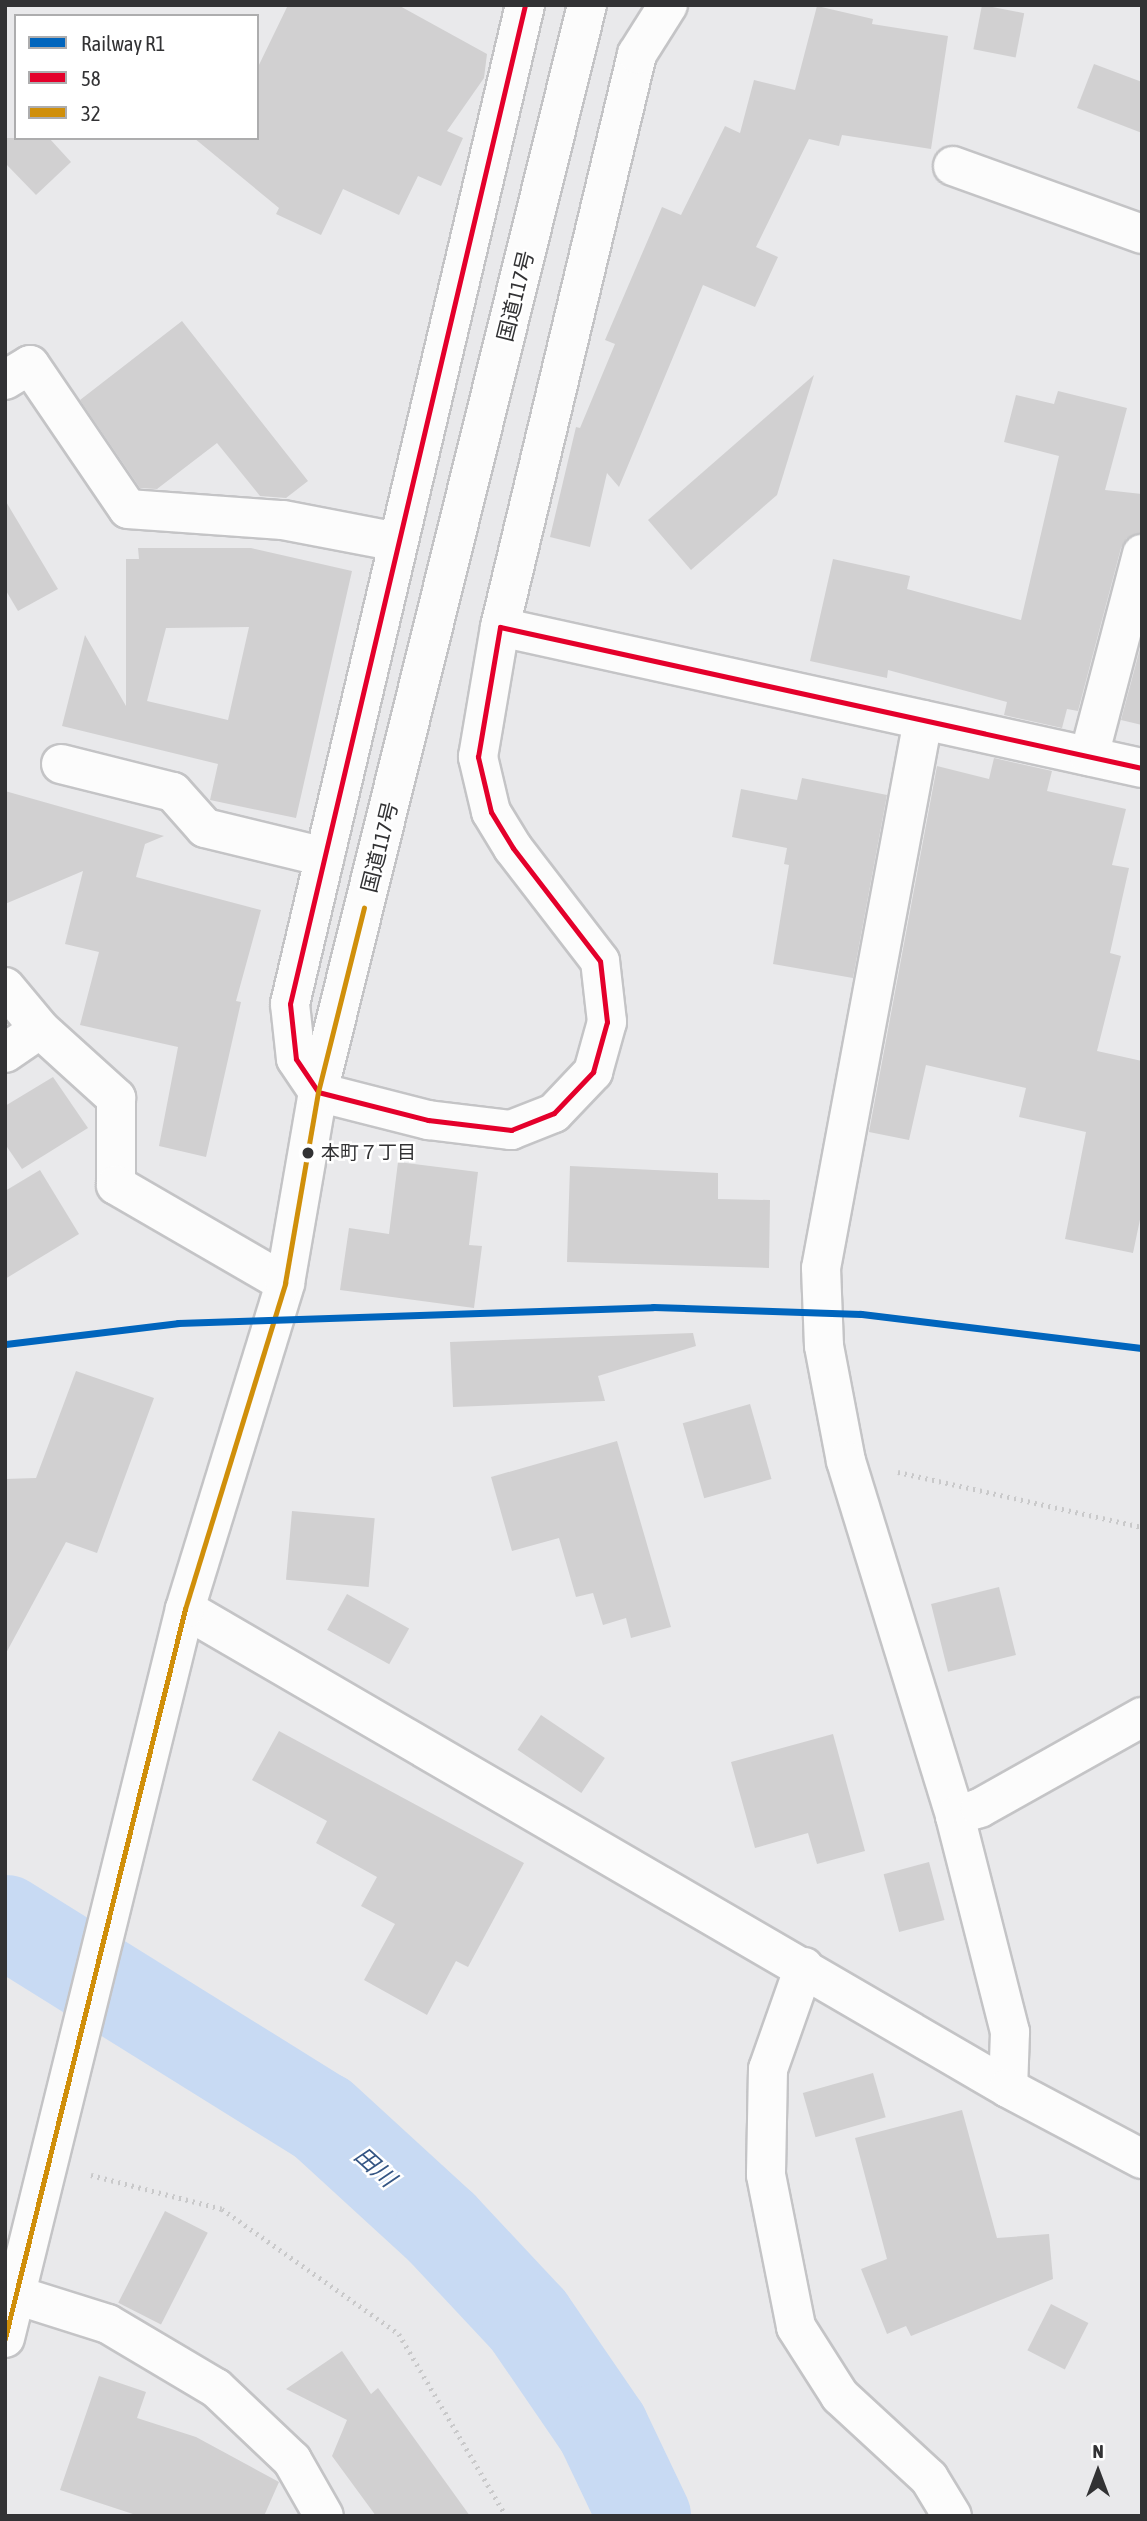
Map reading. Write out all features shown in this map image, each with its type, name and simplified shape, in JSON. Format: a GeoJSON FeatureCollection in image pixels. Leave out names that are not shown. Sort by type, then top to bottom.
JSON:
{"type":"FeatureCollection","features":[{"type":"Feature","properties":{"kind":"main road"},"geometry":{"type":"LineString","coordinates":[[525,5],[290,1004],[296,1059],[318,1092],[428,1120],[510,1130],[554,1112],[593,1072],[607,1023],[600,961],[513,848],[491,812],[478,757],[500,627],[637,54],[668,5]]}},
{"type":"Feature","properties":{"kind":"main road","name":"国道117号"},"geometry":{"type":"LineString","coordinates":[[5,2338],[122,1876],[185,1609],[285,1283],[318,1092],[587,5]]}},
{"type":"Feature","properties":{"kind":"main road"},"geometry":{"type":"LineString","coordinates":[[953,166],[1142,234]]}},
{"type":"Feature","properties":{"kind":"main road"},"geometry":{"type":"LineString","coordinates":[[5,380],[30,365],[128,509],[283,520],[397,542]]}},
{"type":"Feature","properties":{"kind":"main road"},"geometry":{"type":"LineString","coordinates":[[1088,756],[1142,554]]}},
{"type":"Feature","properties":{"kind":"main road"},"geometry":{"type":"LineString","coordinates":[[500,627],[1142,768]]}},
{"type":"Feature","properties":{"kind":"main road"},"geometry":{"type":"LineString","coordinates":[[923,720],[821,1268],[824,1346],[846,1461],[955,1816],[1010,2032],[1007,2088]]}},
{"type":"Feature","properties":{"kind":"main road"},"geometry":{"type":"LineString","coordinates":[[61,764],[173,792],[205,828],[324,857]]}},
{"type":"Feature","properties":{"kind":"main road"},"geometry":{"type":"LineString","coordinates":[[5,987],[40,1029],[116,1098],[116,1185],[285,1283]]}},
{"type":"Feature","properties":{"kind":"main road"},"geometry":{"type":"LineString","coordinates":[[5,1053],[40,1029]]}},
{"type":"Feature","properties":{"kind":"main road"},"geometry":{"type":"LineString","coordinates":[[185,1609],[804,1966],[1007,2088],[1142,2159]]}},
{"type":"Feature","properties":{"kind":"main road"},"geometry":{"type":"LineString","coordinates":[[955,1816],[980,1808],[1142,1717]]}},
{"type":"Feature","properties":{"kind":"main road"},"geometry":{"type":"LineString","coordinates":[[804,1966],[768,2069],[766,2175],[796,2327],[840,2396],[929,2478],[953,2516]]}},
{"type":"Feature","properties":{"kind":"main road"},"geometry":{"type":"LineString","coordinates":[[16,2295],[108,2324],[216,2388],[292,2460],[324,2516]]}},
{"type":"Feature","properties":{"kind":"path"},"geometry":{"type":"LineString","coordinates":[[846,1461],[1142,1527]]}},
{"type":"Feature","properties":{"kind":"path"},"geometry":{"type":"LineString","coordinates":[[49,2164],[222,2209],[399,2333],[506,2516]]}},
{"type":"Feature","properties":{"kind":"building"},"geometry":{"type":"Polygon","coordinates":[[[288,5],[398,5],[487,54],[484,78],[447,131],[463,138],[441,186],[418,176],[399,215],[343,189],[321,235],[276,214],[279,208],[196,140],[259,140],[259,65],[288,5]]]}},
{"type":"Feature","properties":{"kind":"building"},"geometry":{"type":"Polygon","coordinates":[[[982,5],[1024,13],[1016,57],[973,49],[982,5]]]}},
{"type":"Feature","properties":{"kind":"building"},"geometry":{"type":"Polygon","coordinates":[[[817,6],[873,19],[872,24],[948,36],[931,149],[842,135],[839,146],[809,139],[756,247],[778,257],[755,307],[703,285],[619,487],[607,473],[590,547],[550,537],[576,427],[580,428],[615,344],[605,340],[662,207],[681,215],[725,126],[740,133],[754,80],[795,90],[817,6]]]}},
{"type":"Feature","properties":{"kind":"building"},"geometry":{"type":"Polygon","coordinates":[[[1094,64],[1142,82],[1142,133],[1077,108],[1094,64]]]}},
{"type":"Feature","properties":{"kind":"building"},"geometry":{"type":"Polygon","coordinates":[[[5,138],[51,140],[71,162],[36,195],[5,163],[5,138]]]}},
{"type":"Feature","properties":{"kind":"building"},"geometry":{"type":"Polygon","coordinates":[[[182,321],[308,481],[286,498],[260,496],[217,443],[157,489],[140,488],[80,400],[182,321]]]}},
{"type":"Feature","properties":{"kind":"building"},"geometry":{"type":"Polygon","coordinates":[[[814,375],[777,495],[691,570],[648,520],[814,375]]]}},
{"type":"Feature","properties":{"kind":"building"},"geometry":{"type":"Polygon","coordinates":[[[1058,391],[1127,408],[1105,490],[1142,494],[1142,533],[1127,538],[1121,548],[1078,711],[1067,709],[1062,728],[1004,715],[1007,702],[888,670],[887,678],[810,661],[833,559],[910,576],[907,589],[1021,620],[1059,456],[1004,442],[1016,395],[1054,404],[1058,391]]]}},
{"type":"Feature","properties":{"kind":"building"},"geometry":{"type":"Polygon","coordinates":[[[5,500],[58,589],[18,611],[5,589],[5,500]]]}},
{"type":"Feature","properties":{"kind":"building"},"geometry":{"type":"Polygon","coordinates":[[[138,548],[251,548],[352,571],[296,818],[210,800],[218,764],[62,726],[85,635],[126,706],[126,559],[139,559],[138,548]],[[249,627],[166,628],[147,701],[228,720],[249,627]]]}},
{"type":"Feature","properties":{"kind":"building"},"geometry":{"type":"Polygon","coordinates":[[[1142,641],[1142,725],[1121,720],[1142,641]]]}},
{"type":"Feature","properties":{"kind":"building"},"geometry":{"type":"Polygon","coordinates":[[[994,758],[1052,771],[1047,791],[1126,809],[1112,865],[1129,868],[1110,953],[1121,956],[1097,1051],[1142,1061],[1142,1210],[1133,1253],[1065,1239],[1086,1132],[1019,1117],[1026,1088],[926,1065],[909,1140],[869,1132],[937,766],[989,779],[994,758]]]}},
{"type":"Feature","properties":{"kind":"building"},"geometry":{"type":"Polygon","coordinates":[[[802,778],[887,795],[853,978],[773,964],[789,865],[784,864],[787,848],[732,837],[741,789],[797,800],[802,778]]]}},
{"type":"Feature","properties":{"kind":"building"},"geometry":{"type":"Polygon","coordinates":[[[5,791],[164,836],[145,844],[136,877],[261,910],[236,1001],[241,1002],[206,1157],[159,1146],[178,1047],[80,1025],[99,952],[65,944],[83,871],[5,904],[5,791]]]}},
{"type":"Feature","properties":{"kind":"building"},"geometry":{"type":"Polygon","coordinates":[[[53,1077],[88,1128],[22,1169],[5,1144],[5,1106],[53,1077]]]}},
{"type":"Feature","properties":{"kind":"building"},"geometry":{"type":"Polygon","coordinates":[[[398,1162],[478,1172],[469,1245],[482,1246],[474,1308],[340,1290],[349,1228],[389,1234],[398,1162]]]}},
{"type":"Feature","properties":{"kind":"building"},"geometry":{"type":"Polygon","coordinates":[[[570,1166],[718,1173],[718,1199],[770,1200],[769,1268],[567,1262],[570,1166]]]}},
{"type":"Feature","properties":{"kind":"building"},"geometry":{"type":"Polygon","coordinates":[[[40,1170],[79,1234],[5,1279],[5,1191],[40,1170]]]}},
{"type":"Feature","properties":{"kind":"building"},"geometry":{"type":"Polygon","coordinates":[[[693,1333],[696,1346],[598,1376],[605,1401],[453,1407],[450,1342],[693,1333]]]}},
{"type":"Feature","properties":{"kind":"building"},"geometry":{"type":"Polygon","coordinates":[[[76,1371],[154,1398],[97,1553],[66,1542],[5,1655],[5,1479],[36,1478],[76,1371]]]}},
{"type":"Feature","properties":{"kind":"building"},"geometry":{"type":"Polygon","coordinates":[[[750,1404],[771,1479],[704,1498],[683,1423],[750,1404]]]}},
{"type":"Feature","properties":{"kind":"building"},"geometry":{"type":"Polygon","coordinates":[[[617,1441],[671,1627],[631,1638],[626,1618],[603,1625],[593,1593],[576,1597],[559,1538],[512,1551],[491,1477],[617,1441]]]}},
{"type":"Feature","properties":{"kind":"building"},"geometry":{"type":"Polygon","coordinates":[[[292,1511],[375,1518],[369,1587],[286,1580],[292,1511]]]}},
{"type":"Feature","properties":{"kind":"building"},"geometry":{"type":"Polygon","coordinates":[[[999,1587],[1016,1655],[948,1672],[931,1604],[999,1587]]]}},
{"type":"Feature","properties":{"kind":"building"},"geometry":{"type":"Polygon","coordinates":[[[347,1594],[409,1628],[389,1664],[327,1630],[347,1594]]]}},
{"type":"Feature","properties":{"kind":"building"},"geometry":{"type":"Polygon","coordinates":[[[541,1715],[605,1758],[581,1793],[518,1750],[541,1715]]]}},
{"type":"Feature","properties":{"kind":"building"},"geometry":{"type":"Polygon","coordinates":[[[279,1731],[524,1863],[468,1967],[456,1961],[427,2015],[364,1980],[395,1924],[361,1906],[377,1877],[316,1843],[327,1821],[252,1780],[279,1731]]]}},
{"type":"Feature","properties":{"kind":"building"},"geometry":{"type":"Polygon","coordinates":[[[833,1734],[865,1851],[817,1864],[808,1833],[755,1848],[731,1762],[833,1734]]]}},
{"type":"Feature","properties":{"kind":"building"},"geometry":{"type":"Polygon","coordinates":[[[929,1862],[945,1920],[899,1932],[884,1874],[929,1862]]]}},
{"type":"Feature","properties":{"kind":"building"},"geometry":{"type":"Polygon","coordinates":[[[873,2073],[886,2117],[816,2137],[803,2093],[873,2073]]]}},
{"type":"Feature","properties":{"kind":"building"},"geometry":{"type":"Polygon","coordinates":[[[962,2110],[997,2238],[1049,2234],[1053,2279],[911,2336],[906,2326],[887,2334],[861,2269],[887,2259],[855,2138],[962,2110]]]}},
{"type":"Feature","properties":{"kind":"building"},"geometry":{"type":"Polygon","coordinates":[[[165,2211],[208,2233],[161,2325],[118,2303],[165,2211]]]}},
{"type":"Feature","properties":{"kind":"building"},"geometry":{"type":"Polygon","coordinates":[[[1051,2304],[1088,2323],[1065,2369],[1027,2350],[1051,2304]]]}},
{"type":"Feature","properties":{"kind":"building"},"geometry":{"type":"Polygon","coordinates":[[[342,2351],[371,2394],[378,2388],[470,2516],[376,2516],[332,2456],[347,2420],[286,2389],[342,2351]]]}},
{"type":"Feature","properties":{"kind":"building"},"geometry":{"type":"Polygon","coordinates":[[[99,2376],[146,2392],[137,2418],[196,2437],[279,2482],[264,2516],[139,2516],[60,2490],[99,2376]]]}},
{"type":"Feature","properties":{"kind":"waterway","name":"田川"},"geometry":{"type":"LineString","coordinates":[[5,1921],[322,2118],[441,2227],[528,2320],[602,2428],[644,2516]]}},
{"type":"Feature","properties":{"kind":"railway"},"geometry":{"type":"LineString","coordinates":[[5,1344],[178,1323],[653,1307],[861,1314],[1142,1348]]}},
{"type":"Feature","properties":{"kind":"rail line","name":"R1"},"geometry":{"type":"LineString","coordinates":[[5,1344],[178,1323],[653,1307],[861,1314],[1142,1348]]}},
{"type":"Feature","properties":{"kind":"transit line","name":"58"},"geometry":{"type":"LineString","coordinates":[[525,5],[290,1004],[296,1059],[318,1092],[428,1120],[511,1130],[554,1113],[593,1072],[607,1022],[600,961],[513,848],[491,812],[478,757],[500,627],[1142,768]]}},
{"type":"Feature","properties":{"kind":"transit line","name":"32"},"geometry":{"type":"LineString","coordinates":[[5,2338],[185,1609],[285,1283],[318,1092],[364,908]]}},
{"type":"Feature","properties":{"kind":"place","name":"本町７丁目"},"geometry":{"type":"Point","coordinates":[308,1153]}}]}
